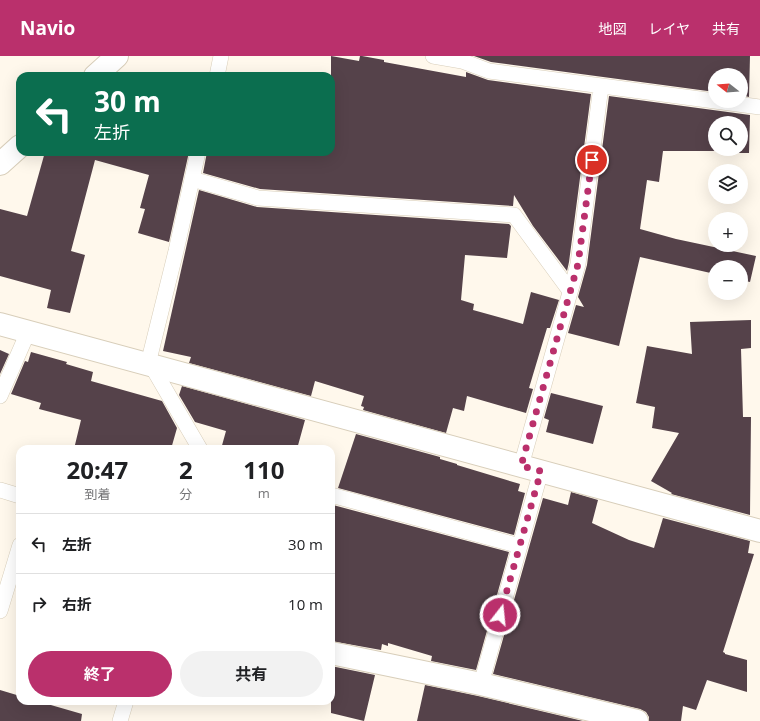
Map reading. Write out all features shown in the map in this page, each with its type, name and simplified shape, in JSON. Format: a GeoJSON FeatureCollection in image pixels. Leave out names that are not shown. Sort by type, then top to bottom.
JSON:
{"type":"FeatureCollection","features":[{"type":"Feature","properties":{"kind":"street"},"geometry":{"type":"LineString","coordinates":[[99,72],[117,56]]}},
{"type":"Feature","properties":{"kind":"street"},"geometry":{"type":"LineString","coordinates":[[0,164],[16,150]]}},
{"type":"Feature","properties":{"kind":"street"},"geometry":{"type":"LineString","coordinates":[[0,324],[760,531]]}},
{"type":"Feature","properties":{"kind":"street"},"geometry":{"type":"LineString","coordinates":[[335,654],[481,684],[636,721]]}},
{"type":"Feature","properties":{"kind":"lane"},"geometry":{"type":"LineString","coordinates":[[217,72],[221,56]]}},
{"type":"Feature","properties":{"kind":"lane"},"geometry":{"type":"LineString","coordinates":[[433,56],[462,61],[489,71],[708,100]]}},
{"type":"Feature","properties":{"kind":"lane"},"geometry":{"type":"LineString","coordinates":[[481,684],[520,546],[531,468],[570,291],[578,264],[601,86]]}},
{"type":"Feature","properties":{"kind":"lane"},"geometry":{"type":"LineString","coordinates":[[748,105],[760,107]]}},
{"type":"Feature","properties":{"kind":"lane"},"geometry":{"type":"LineString","coordinates":[[197,156],[149,365],[198,445]]}},
{"type":"Feature","properties":{"kind":"lane"},"geometry":{"type":"LineString","coordinates":[[192,179],[258,198],[514,215],[570,291]]}},
{"type":"Feature","properties":{"kind":"lane"},"geometry":{"type":"LineString","coordinates":[[0,396],[28,332]]}},
{"type":"Feature","properties":{"kind":"lane"},"geometry":{"type":"LineString","coordinates":[[0,490],[16,495]]}},
{"type":"Feature","properties":{"kind":"lane"},"geometry":{"type":"LineString","coordinates":[[335,496],[520,546]]}},
{"type":"Feature","properties":{"kind":"lane"},"geometry":{"type":"LineString","coordinates":[[0,611],[16,558]]}},
{"type":"Feature","properties":{"kind":"lane"},"geometry":{"type":"LineString","coordinates":[[120,721],[125,705]]}},
{"type":"Feature","properties":{"kind":"building"},"geometry":{"type":"Polygon","coordinates":[[[331,56],[359,61],[360,56],[362,56],[384,60],[384,62],[466,77],[466,72],[488,80],[591,94],[567,271],[533,226],[514,195],[513,206],[260,189],[203,173],[206,156],[335,156],[335,72],[331,72],[331,56]]]}},
{"type":"Feature","properties":{"kind":"building"},"geometry":{"type":"Polygon","coordinates":[[[474,56],[750,56],[749,97],[748,68],[708,68],[708,91],[491,62],[474,56]]]}},
{"type":"Feature","properties":{"kind":"building"},"geometry":{"type":"Polygon","coordinates":[[[609,96],[750,115],[749,153],[748,116],[708,116],[708,151],[663,151],[659,182],[647,180],[640,229],[708,246],[708,252],[737,252],[756,256],[750,282],[748,282],[748,260],[708,260],[708,272],[640,257],[619,346],[568,333],[576,305],[584,307],[578,297],[587,265],[609,96]]]}},
{"type":"Feature","properties":{"kind":"building"},"geometry":{"type":"Polygon","coordinates":[[[44,156],[188,156],[169,242],[138,233],[145,209],[140,208],[149,175],[95,160],[71,251],[85,255],[70,313],[47,308],[51,290],[0,276],[0,209],[27,216],[44,156]]]}},
{"type":"Feature","properties":{"kind":"building"},"geometry":{"type":"Polygon","coordinates":[[[199,190],[257,207],[509,224],[511,226],[507,258],[465,255],[461,300],[474,304],[473,310],[523,324],[531,292],[559,300],[550,328],[547,328],[529,388],[533,389],[526,413],[467,396],[464,411],[453,408],[446,433],[363,410],[364,407],[361,406],[364,396],[315,381],[311,396],[189,363],[191,357],[163,351],[199,190]]]}},
{"type":"Feature","properties":{"kind":"building"},"geometry":{"type":"Polygon","coordinates":[[[751,320],[751,348],[741,349],[743,417],[751,417],[750,515],[671,494],[672,493],[651,481],[679,433],[652,428],[655,407],[636,403],[647,346],[692,354],[690,322],[751,320]]]}},
{"type":"Feature","properties":{"kind":"building"},"geometry":{"type":"Polygon","coordinates":[[[0,350],[9,354],[0,374],[0,350]]]}},
{"type":"Feature","properties":{"kind":"building"},"geometry":{"type":"Polygon","coordinates":[[[31,352],[67,362],[66,364],[93,372],[91,381],[162,401],[177,428],[172,445],[75,445],[81,420],[39,409],[41,403],[11,394],[25,361],[28,362],[31,352]]]}},
{"type":"Feature","properties":{"kind":"building"},"geometry":{"type":"Polygon","coordinates":[[[182,386],[305,420],[298,445],[222,445],[226,431],[195,422],[179,395],[182,386]]]}},
{"type":"Feature","properties":{"kind":"building"},"geometry":{"type":"Polygon","coordinates":[[[551,393],[603,406],[593,444],[546,432],[549,420],[544,418],[551,393]]]}},
{"type":"Feature","properties":{"kind":"building"},"geometry":{"type":"Polygon","coordinates":[[[356,434],[440,457],[440,459],[457,465],[520,484],[518,491],[525,493],[514,535],[338,488],[356,434]]]}},
{"type":"Feature","properties":{"kind":"building"},"geometry":{"type":"Polygon","coordinates":[[[571,492],[598,500],[592,523],[629,540],[654,548],[663,518],[750,541],[748,553],[754,554],[723,652],[725,654],[747,660],[747,692],[707,680],[696,710],[683,706],[681,721],[649,721],[649,717],[646,712],[640,709],[493,674],[543,498],[568,505],[571,492]]]}},
{"type":"Feature","properties":{"kind":"building"},"geometry":{"type":"Polygon","coordinates":[[[335,506],[509,552],[476,670],[431,661],[432,656],[388,643],[388,646],[382,644],[381,650],[335,642],[335,506]]]}},
{"type":"Feature","properties":{"kind":"building"},"geometry":{"type":"Polygon","coordinates":[[[335,667],[375,675],[364,721],[331,713],[331,705],[335,705],[335,667]]]}},
{"type":"Feature","properties":{"kind":"building"},"geometry":{"type":"Polygon","coordinates":[[[425,685],[478,696],[583,721],[417,721],[425,685]]]}},
{"type":"Feature","properties":{"kind":"building"},"geometry":{"type":"Polygon","coordinates":[[[0,690],[16,695],[16,705],[51,705],[82,714],[81,721],[0,721],[0,690]]]}},
{"type":"Feature","properties":{"kind":"route"},"geometry":{"type":"LineString","coordinates":[[500,615],[541,471],[521,466],[578,264],[592,160]]}}]}
